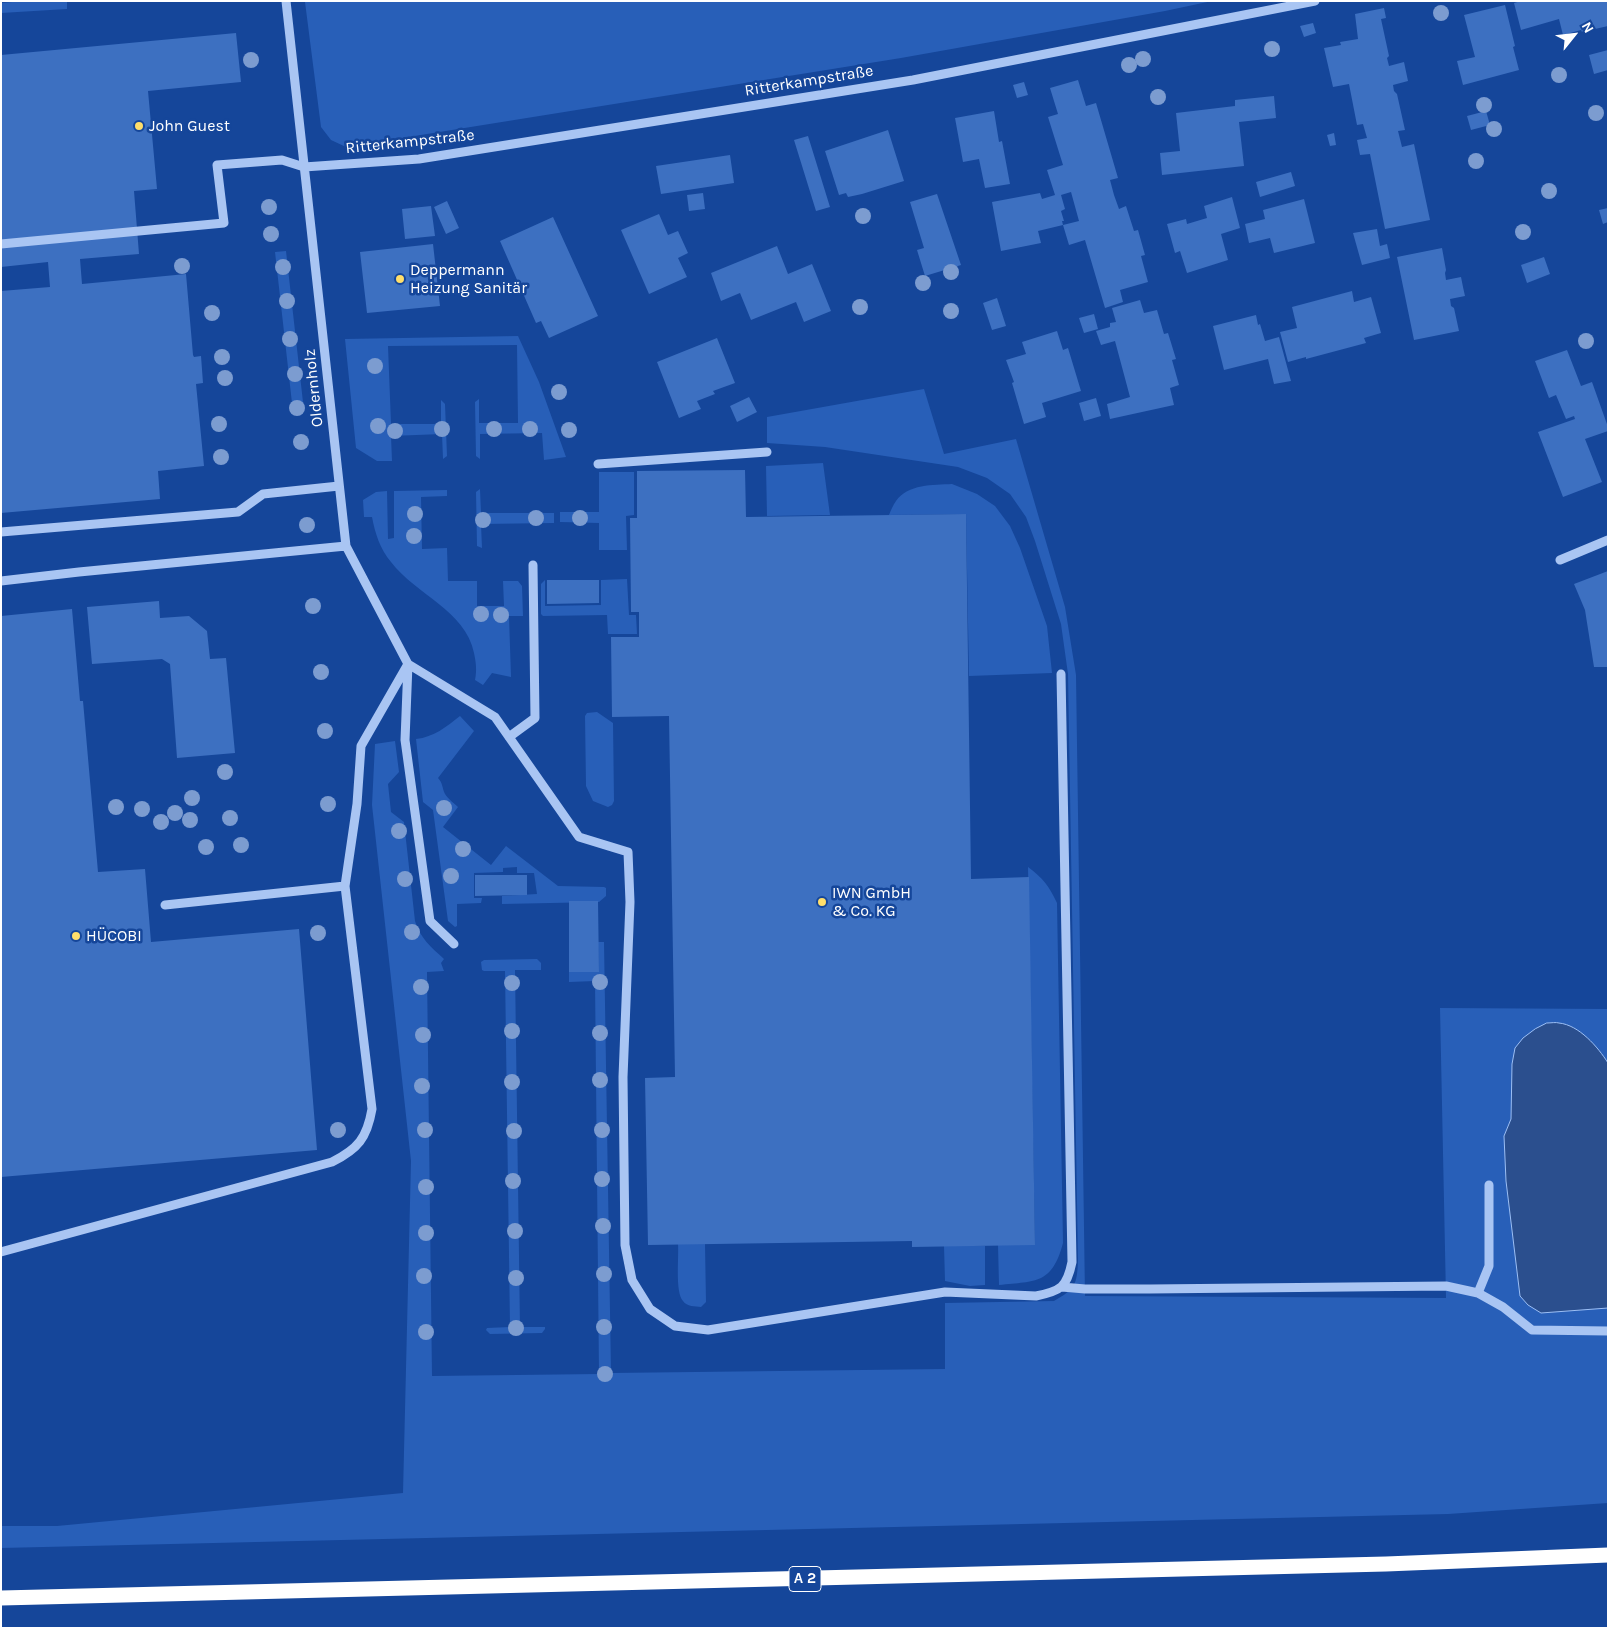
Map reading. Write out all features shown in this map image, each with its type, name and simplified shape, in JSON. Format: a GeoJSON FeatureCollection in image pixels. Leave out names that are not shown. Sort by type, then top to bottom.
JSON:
{"type":"FeatureCollection","features":[{"type":"Feature","properties":{"kind":"highway","name":"A 2"},"geometry":{"type":"LineString","coordinates":[[1,1598],[1386,1564],[1608,1555]]}},
{"type":"Feature","properties":{"kind":"street","name":"Oldernholz"},"geometry":{"type":"LineString","coordinates":[[286,1],[346,546],[408,664]]}},
{"type":"Feature","properties":{"kind":"street","name":"Ritterkampstraße"},"geometry":{"type":"LineString","coordinates":[[304,168],[419,159],[894,83],[1315,1]]}},
{"type":"Feature","properties":{"kind":"street"},"geometry":{"type":"LineString","coordinates":[[1,244],[224,223],[217,165],[282,160],[304,168]]}},
{"type":"Feature","properties":{"kind":"street"},"geometry":{"type":"LineString","coordinates":[[598,464],[767,452]]}},
{"type":"Feature","properties":{"kind":"street"},"geometry":{"type":"LineString","coordinates":[[1,532],[238,512],[263,494],[339,486]]}},
{"type":"Feature","properties":{"kind":"street"},"geometry":{"type":"LineString","coordinates":[[1560,560],[1608,540]]}},
{"type":"Feature","properties":{"kind":"street"},"geometry":{"type":"LineString","coordinates":[[1,581],[346,546]]}},
{"type":"Feature","properties":{"kind":"street"},"geometry":{"type":"LineString","coordinates":[[509,737],[535,718],[533,565]]}},
{"type":"Feature","properties":{"kind":"street"},"geometry":{"type":"LineString","coordinates":[[408,664],[495,717],[579,837],[628,852],[630,902],[623,1077],[625,1245],[632,1280],[650,1309],[676,1326],[708,1330],[945,1292],[1036,1296],[1051,1293],[1062,1287],[1069,1275],[1072,1262],[1061,674]]}},
{"type":"Feature","properties":{"kind":"street"},"geometry":{"type":"LineString","coordinates":[[1,1252],[332,1162],[348,1154],[360,1142],[369,1126],[372,1109],[345,886],[357,804],[361,746],[408,664]]}},
{"type":"Feature","properties":{"kind":"street"},"geometry":{"type":"LineString","coordinates":[[408,664],[405,740],[430,921],[454,944]]}},
{"type":"Feature","properties":{"kind":"street"},"geometry":{"type":"LineString","coordinates":[[165,905],[345,886]]}},
{"type":"Feature","properties":{"kind":"street"},"geometry":{"type":"LineString","coordinates":[[1478,1293],[1489,1266],[1489,1185]]}},
{"type":"Feature","properties":{"kind":"street"},"geometry":{"type":"LineString","coordinates":[[1062,1287],[1131,1289],[1446,1286],[1478,1293],[1502,1306],[1532,1330],[1608,1331]]}},
{"type":"Feature","properties":{"kind":"shaded area"},"geometry":{"type":"Polygon","coordinates":[[[67,1],[67,9],[1,13],[1,3],[67,1]]]}},
{"type":"Feature","properties":{"kind":"shaded area"},"geometry":{"type":"Polygon","coordinates":[[[1212,1],[901,58],[346,147],[331,140],[321,127],[305,2],[1212,1]]]}},
{"type":"Feature","properties":{"kind":"shaded area"},"geometry":{"type":"Polygon","coordinates":[[[286,251],[304,411],[293,412],[275,252],[286,251]]]}},
{"type":"Feature","properties":{"kind":"shaded area"},"geometry":{"type":"Polygon","coordinates":[[[518,336],[539,382],[566,457],[544,460],[542,433],[480,434],[480,459],[476,456],[475,402],[479,399],[479,423],[518,423],[517,345],[388,346],[391,424],[441,424],[441,400],[445,404],[447,456],[443,459],[442,434],[391,436],[392,461],[377,461],[356,448],[345,339],[518,336]]]}},
{"type":"Feature","properties":{"kind":"shaded area"},"geometry":{"type":"Polygon","coordinates":[[[924,389],[944,454],[1016,439],[1065,607],[1076,675],[1085,1296],[1446,1298],[1440,1008],[1608,1009],[1608,1503],[1448,1514],[1,1548],[1,1526],[57,1526],[403,1493],[411,1161],[372,805],[375,744],[395,741],[399,772],[388,784],[391,812],[404,822],[415,921],[423,937],[444,959],[441,963],[444,971],[427,972],[432,1376],[599,1374],[595,981],[569,982],[569,972],[599,972],[598,942],[604,942],[611,1373],[945,1369],[945,1303],[1054,1301],[1074,1286],[1078,1261],[1068,674],[1061,624],[1035,541],[1026,517],[1010,494],[987,478],[958,467],[825,447],[767,443],[767,417],[924,389]]]}},
{"type":"Feature","properties":{"kind":"shaded area"},"geometry":{"type":"Polygon","coordinates":[[[823,463],[830,515],[767,516],[766,466],[823,463]]]}},
{"type":"Feature","properties":{"kind":"shaded area"},"geometry":{"type":"Polygon","coordinates":[[[599,472],[634,472],[634,515],[626,516],[627,550],[599,550],[599,523],[560,522],[560,512],[599,512],[599,472]]]}},
{"type":"Feature","properties":{"kind":"shaded area"},"geometry":{"type":"Polygon","coordinates":[[[952,484],[977,494],[995,506],[1010,526],[1020,548],[1047,626],[1052,673],[969,676],[966,514],[889,515],[896,501],[907,491],[921,486],[952,484]]]}},
{"type":"Feature","properties":{"kind":"shaded area"},"geometry":{"type":"Polygon","coordinates":[[[480,489],[481,513],[554,513],[554,523],[481,524],[482,548],[477,546],[476,492],[480,489]]]}},
{"type":"Feature","properties":{"kind":"shaded area"},"geometry":{"type":"Polygon","coordinates":[[[447,490],[447,496],[421,497],[422,549],[447,548],[448,581],[477,581],[477,606],[504,606],[503,581],[518,581],[522,586],[523,616],[509,616],[511,677],[492,673],[483,685],[475,680],[476,666],[474,653],[469,638],[461,625],[439,604],[401,574],[387,557],[381,546],[376,535],[372,517],[364,517],[363,500],[376,492],[387,491],[388,539],[394,538],[394,491],[447,490]]]}},
{"type":"Feature","properties":{"kind":"shaded area"},"geometry":{"type":"Polygon","coordinates":[[[627,579],[629,615],[636,615],[637,634],[608,634],[607,615],[543,616],[541,614],[541,584],[545,580],[545,606],[601,605],[601,580],[627,579]]]}},
{"type":"Feature","properties":{"kind":"shaded area"},"geometry":{"type":"Polygon","coordinates":[[[597,712],[613,723],[614,801],[608,807],[593,801],[586,786],[585,716],[587,713],[597,712]]]}},
{"type":"Feature","properties":{"kind":"shaded area"},"geometry":{"type":"Polygon","coordinates":[[[460,716],[474,731],[438,778],[446,796],[458,807],[443,827],[491,865],[506,846],[558,886],[604,887],[606,888],[606,896],[599,902],[502,904],[502,896],[537,894],[534,873],[517,873],[517,867],[503,868],[503,872],[474,873],[474,898],[482,898],[481,903],[457,904],[457,926],[455,927],[448,921],[433,810],[423,802],[416,739],[434,734],[460,716]]]}},
{"type":"Feature","properties":{"kind":"shaded area"},"geometry":{"type":"Polygon","coordinates":[[[1028,867],[1045,883],[1057,903],[1063,1243],[1054,1266],[1041,1278],[1023,1283],[999,1285],[998,1245],[1035,1245],[1028,867]]]}},
{"type":"Feature","properties":{"kind":"shaded area"},"geometry":{"type":"Polygon","coordinates":[[[537,959],[541,963],[541,970],[515,970],[520,1327],[545,1327],[545,1329],[542,1333],[490,1334],[486,1330],[487,1328],[510,1327],[505,971],[484,971],[482,970],[481,962],[484,960],[537,959]]]}},
{"type":"Feature","properties":{"kind":"shaded area"},"geometry":{"type":"Polygon","coordinates":[[[1547,1023],[1566,1025],[1581,1032],[1599,1050],[1608,1063],[1608,1308],[1541,1313],[1528,1305],[1520,1296],[1506,1181],[1504,1136],[1511,1119],[1512,1064],[1515,1048],[1523,1038],[1547,1023]]]}},
{"type":"Feature","properties":{"kind":"shaded area"},"geometry":{"type":"Polygon","coordinates":[[[678,1244],[705,1244],[706,1302],[701,1307],[687,1304],[681,1296],[678,1282],[678,1244]]]}},
{"type":"Feature","properties":{"kind":"shaded area"},"geometry":{"type":"Polygon","coordinates":[[[944,1246],[985,1246],[985,1285],[970,1286],[945,1281],[944,1246]]]}},
{"type":"Feature","properties":{"kind":"building"},"geometry":{"type":"Polygon","coordinates":[[[1521,1],[1608,1],[1608,26],[1563,35],[1559,19],[1521,30],[1514,3],[1521,1]]]}},
{"type":"Feature","properties":{"kind":"building"},"geometry":{"type":"Polygon","coordinates":[[[1505,5],[1519,70],[1463,85],[1457,61],[1475,57],[1464,15],[1505,5]]]}},
{"type":"Feature","properties":{"kind":"building"},"geometry":{"type":"Polygon","coordinates":[[[1384,8],[1386,18],[1381,19],[1389,56],[1387,58],[1389,66],[1404,62],[1408,81],[1393,85],[1394,91],[1397,94],[1405,130],[1398,131],[1402,147],[1414,144],[1430,220],[1385,229],[1370,154],[1360,155],[1357,140],[1367,138],[1363,124],[1357,125],[1349,84],[1333,87],[1324,48],[1341,45],[1340,42],[1358,39],[1355,14],[1384,8]]]}},
{"type":"Feature","properties":{"kind":"building"},"geometry":{"type":"Polygon","coordinates":[[[1313,23],[1316,33],[1304,37],[1300,26],[1313,23]]]}},
{"type":"Feature","properties":{"kind":"building"},"geometry":{"type":"Polygon","coordinates":[[[236,33],[241,82],[148,91],[157,189],[134,191],[139,254],[80,259],[82,284],[186,274],[193,355],[194,357],[201,356],[203,383],[196,384],[204,466],[158,471],[160,499],[1,513],[1,291],[50,287],[48,262],[1,267],[1,55],[236,33]]]}},
{"type":"Feature","properties":{"kind":"building"},"geometry":{"type":"Polygon","coordinates":[[[1608,50],[1608,70],[1594,74],[1589,55],[1608,50]]]}},
{"type":"Feature","properties":{"kind":"building"},"geometry":{"type":"Polygon","coordinates":[[[1078,80],[1086,106],[1096,103],[1118,178],[1110,180],[1114,195],[1119,209],[1126,206],[1134,231],[1138,230],[1145,255],[1141,256],[1148,282],[1120,290],[1123,302],[1105,308],[1085,240],[1069,245],[1063,225],[1038,231],[1041,243],[1001,251],[992,202],[1040,193],[1042,199],[1055,195],[1047,170],[1063,165],[1048,117],[1058,114],[1050,88],[1078,80]],[[1071,192],[1061,195],[1065,209],[1061,211],[1064,221],[1062,221],[1063,225],[1079,221],[1071,192]]]}},
{"type":"Feature","properties":{"kind":"building"},"geometry":{"type":"Polygon","coordinates":[[[1024,82],[1028,95],[1017,98],[1013,85],[1024,82]]]}},
{"type":"Feature","properties":{"kind":"building"},"geometry":{"type":"Polygon","coordinates":[[[1274,96],[1276,118],[1239,122],[1244,166],[1162,175],[1160,153],[1180,151],[1176,113],[1235,106],[1235,100],[1274,96]]]}},
{"type":"Feature","properties":{"kind":"building"},"geometry":{"type":"Polygon","coordinates":[[[994,111],[999,142],[1002,141],[1010,184],[985,188],[979,159],[963,162],[955,118],[994,111]]]}},
{"type":"Feature","properties":{"kind":"building"},"geometry":{"type":"Polygon","coordinates":[[[1486,111],[1490,125],[1471,130],[1467,116],[1486,111]]]}},
{"type":"Feature","properties":{"kind":"building"},"geometry":{"type":"Polygon","coordinates":[[[888,130],[904,181],[862,194],[848,197],[846,193],[839,195],[825,151],[888,130]]]}},
{"type":"Feature","properties":{"kind":"building"},"geometry":{"type":"Polygon","coordinates":[[[1334,133],[1336,145],[1330,146],[1327,135],[1334,133]]]}},
{"type":"Feature","properties":{"kind":"building"},"geometry":{"type":"Polygon","coordinates":[[[808,136],[830,207],[816,211],[794,140],[808,136]]]}},
{"type":"Feature","properties":{"kind":"building"},"geometry":{"type":"Polygon","coordinates":[[[730,155],[734,183],[661,194],[656,166],[730,155]]]}},
{"type":"Feature","properties":{"kind":"building"},"geometry":{"type":"Polygon","coordinates":[[[1291,172],[1295,186],[1260,197],[1256,182],[1291,172]]]}},
{"type":"Feature","properties":{"kind":"building"},"geometry":{"type":"Polygon","coordinates":[[[703,193],[705,209],[689,211],[687,195],[703,193]]]}},
{"type":"Feature","properties":{"kind":"building"},"geometry":{"type":"Polygon","coordinates":[[[937,194],[961,265],[925,276],[917,250],[924,248],[910,202],[937,194]]]}},
{"type":"Feature","properties":{"kind":"building"},"geometry":{"type":"Polygon","coordinates":[[[1232,197],[1240,228],[1221,234],[1228,260],[1187,273],[1180,251],[1175,253],[1167,224],[1186,219],[1187,224],[1207,218],[1204,206],[1232,197]]]}},
{"type":"Feature","properties":{"kind":"building"},"geometry":{"type":"Polygon","coordinates":[[[1304,199],[1315,243],[1274,253],[1270,238],[1249,243],[1245,224],[1265,219],[1263,210],[1304,199]]]}},
{"type":"Feature","properties":{"kind":"building"},"geometry":{"type":"Polygon","coordinates":[[[447,201],[459,228],[446,234],[434,207],[447,201]]]}},
{"type":"Feature","properties":{"kind":"building"},"geometry":{"type":"Polygon","coordinates":[[[431,206],[435,236],[405,239],[402,209],[431,206]]]}},
{"type":"Feature","properties":{"kind":"building"},"geometry":{"type":"Polygon","coordinates":[[[1608,208],[1608,222],[1603,224],[1599,210],[1608,208]]]}},
{"type":"Feature","properties":{"kind":"building"},"geometry":{"type":"Polygon","coordinates":[[[659,214],[668,235],[678,231],[688,253],[678,258],[687,277],[649,294],[621,230],[659,214]]]}},
{"type":"Feature","properties":{"kind":"building"},"geometry":{"type":"Polygon","coordinates":[[[553,217],[598,316],[549,338],[541,321],[536,323],[500,241],[553,217]]]}},
{"type":"Feature","properties":{"kind":"building"},"geometry":{"type":"Polygon","coordinates":[[[1377,229],[1380,246],[1387,244],[1390,258],[1362,265],[1353,233],[1377,229]]]}},
{"type":"Feature","properties":{"kind":"building","name":"Deppermann Heizung Sanitär"},"geometry":{"type":"Polygon","coordinates":[[[433,244],[440,306],[367,313],[360,252],[433,244]]]}},
{"type":"Feature","properties":{"kind":"building"},"geometry":{"type":"Polygon","coordinates":[[[777,246],[788,274],[812,264],[831,311],[804,322],[796,302],[751,320],[740,293],[721,301],[711,273],[777,246]]]}},
{"type":"Feature","properties":{"kind":"building"},"geometry":{"type":"Polygon","coordinates":[[[1442,248],[1446,280],[1461,277],[1465,296],[1450,299],[1459,331],[1414,340],[1397,257],[1442,248]]]}},
{"type":"Feature","properties":{"kind":"building"},"geometry":{"type":"Polygon","coordinates":[[[1544,257],[1550,274],[1527,283],[1521,265],[1544,257]]]}},
{"type":"Feature","properties":{"kind":"building"},"geometry":{"type":"Polygon","coordinates":[[[1352,291],[1354,302],[1371,297],[1381,333],[1364,338],[1366,343],[1288,362],[1280,332],[1297,328],[1292,307],[1352,291]]]}},
{"type":"Feature","properties":{"kind":"building"},"geometry":{"type":"Polygon","coordinates":[[[997,298],[1006,326],[992,330],[983,303],[997,298]]]}},
{"type":"Feature","properties":{"kind":"building"},"geometry":{"type":"Polygon","coordinates":[[[1140,300],[1144,313],[1157,310],[1164,334],[1168,333],[1176,359],[1172,360],[1179,385],[1170,388],[1174,405],[1110,419],[1107,404],[1130,397],[1115,341],[1101,345],[1096,331],[1110,327],[1110,323],[1116,322],[1112,308],[1140,300]]]}},
{"type":"Feature","properties":{"kind":"building"},"geometry":{"type":"Polygon","coordinates":[[[1094,314],[1098,329],[1084,333],[1079,318],[1094,314]]]}},
{"type":"Feature","properties":{"kind":"building"},"geometry":{"type":"Polygon","coordinates":[[[1256,315],[1265,341],[1279,337],[1291,381],[1274,384],[1268,359],[1224,370],[1213,326],[1256,315]]]}},
{"type":"Feature","properties":{"kind":"building"},"geometry":{"type":"Polygon","coordinates":[[[1057,331],[1063,350],[1068,348],[1081,391],[1042,403],[1046,417],[1024,424],[1012,383],[1014,382],[1006,360],[1026,354],[1022,342],[1057,331]]]}},
{"type":"Feature","properties":{"kind":"building"},"geometry":{"type":"Polygon","coordinates":[[[717,338],[735,383],[713,391],[715,394],[697,401],[701,409],[679,418],[657,362],[717,338]]]}},
{"type":"Feature","properties":{"kind":"building"},"geometry":{"type":"Polygon","coordinates":[[[1567,350],[1581,386],[1592,382],[1608,431],[1585,439],[1602,482],[1563,497],[1538,432],[1575,419],[1574,416],[1566,419],[1556,395],[1549,398],[1535,361],[1567,350]]]}},
{"type":"Feature","properties":{"kind":"building"},"geometry":{"type":"Polygon","coordinates":[[[749,397],[757,412],[737,422],[730,406],[749,397]]]}},
{"type":"Feature","properties":{"kind":"building"},"geometry":{"type":"Polygon","coordinates":[[[1096,398],[1101,416],[1084,421],[1079,403],[1096,398]]]}},
{"type":"Feature","properties":{"kind":"building","name":"IWN GmbH & Co. KG"},"geometry":{"type":"Polygon","coordinates":[[[745,470],[746,517],[966,514],[971,879],[1029,877],[1035,1245],[912,1247],[912,1241],[648,1245],[645,1078],[675,1077],[669,716],[612,717],[611,637],[639,637],[639,612],[631,612],[630,518],[637,518],[637,471],[745,470]]]}},
{"type":"Feature","properties":{"kind":"building"},"geometry":{"type":"Polygon","coordinates":[[[1608,571],[1608,667],[1594,667],[1585,610],[1574,584],[1608,571]]]}},
{"type":"Feature","properties":{"kind":"building"},"geometry":{"type":"Polygon","coordinates":[[[547,580],[599,580],[599,603],[547,604],[547,580]]]}},
{"type":"Feature","properties":{"kind":"building"},"geometry":{"type":"Polygon","coordinates":[[[159,601],[160,618],[189,616],[207,631],[210,659],[226,658],[235,753],[177,758],[170,664],[162,659],[92,664],[87,607],[159,601]]]}},
{"type":"Feature","properties":{"kind":"building","name":"HÜCOBI"},"geometry":{"type":"Polygon","coordinates":[[[72,609],[80,701],[83,701],[98,872],[145,869],[151,942],[299,929],[317,1150],[1,1177],[1,616],[72,609]]]}},
{"type":"Feature","properties":{"kind":"building"},"geometry":{"type":"Polygon","coordinates":[[[475,875],[527,875],[527,895],[475,896],[475,875]]]}},
{"type":"Feature","properties":{"kind":"building"},"geometry":{"type":"Polygon","coordinates":[[[569,901],[598,901],[599,972],[569,972],[569,901]]]}},
{"type":"Feature","properties":{"kind":"place","name":"John Guest"},"geometry":{"type":"Point","coordinates":[139,126]}},
{"type":"Feature","properties":{"kind":"place","name":"Deppermann Heizung Sanitär"},"geometry":{"type":"Point","coordinates":[400,279]}},
{"type":"Feature","properties":{"kind":"place","name":"IWN GmbH & Co. KG"},"geometry":{"type":"Point","coordinates":[822,902]}},
{"type":"Feature","properties":{"kind":"place","name":"HÜCOBI"},"geometry":{"type":"Point","coordinates":[76,936]}}]}
